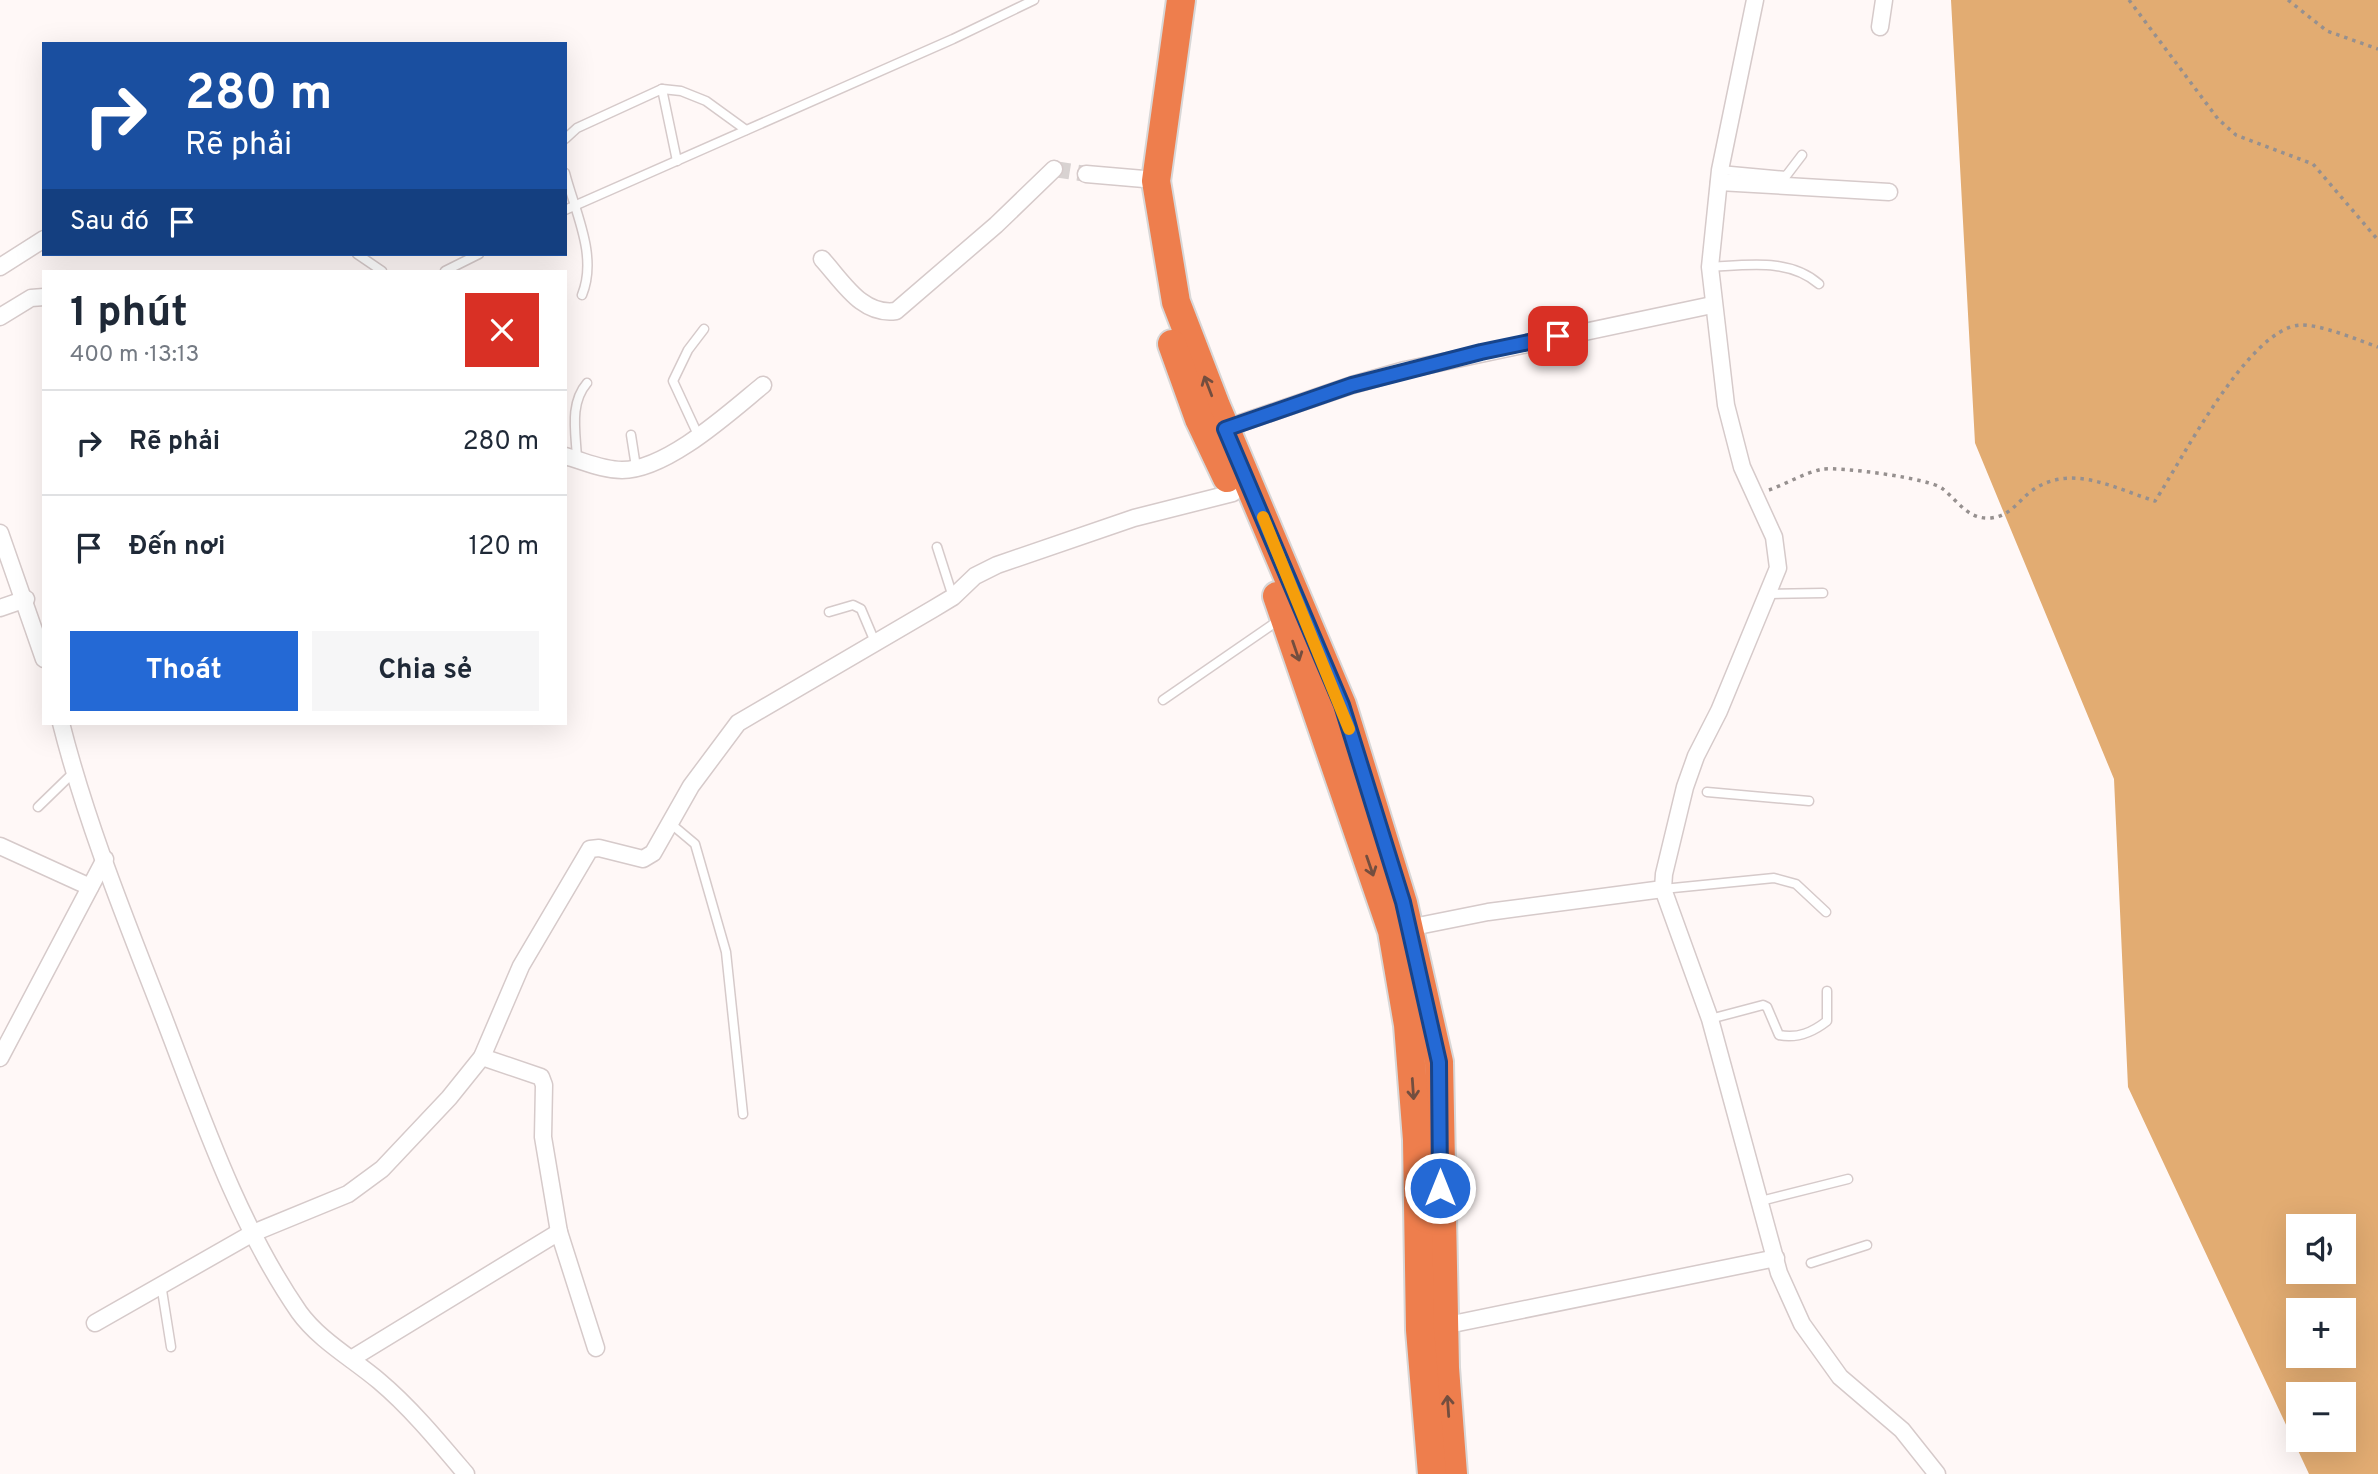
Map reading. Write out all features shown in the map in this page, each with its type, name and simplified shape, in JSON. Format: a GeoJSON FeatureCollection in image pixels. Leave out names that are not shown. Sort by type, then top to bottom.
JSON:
{"type":"FeatureCollection","features":[{"type":"Feature","properties":{"kind":"highway"},"geometry":{"type":"LineString","coordinates":[[1166,0],[1144,136],[1143,218],[1156,288],[1173,349],[1216,432],[1342,705],[1401,930],[1432,1328],[1453,1474]]}},
{"type":"Feature","properties":{"kind":"highway"},"geometry":{"type":"LineString","coordinates":[[1181,0],[1156,181],[1175,302],[1233,493],[1255,539],[1401,930]]}},
{"type":"Feature","properties":{"kind":"highway"},"geometry":{"type":"LineString","coordinates":[[1432,1328],[1432,1474]]}},
{"type":"Feature","properties":{"kind":"street"},"geometry":{"type":"LineString","coordinates":[[1755,0],[1720,176],[1710,267],[1726,405],[1742,467],[1757,495],[1775,547],[1777,568],[1769,594],[1719,711],[1696,756],[1690,788],[1664,874],[1663,889],[1710,1019],[1761,1201],[1802,1324],[1840,1377],[1902,1430],[1937,1474]]}},
{"type":"Feature","properties":{"kind":"street"},"geometry":{"type":"LineString","coordinates":[[1880,27],[1884,0]]}},
{"type":"Feature","properties":{"kind":"street"},"geometry":{"type":"LineString","coordinates":[[822,259],[860,302],[883,313],[896,311],[996,225],[1054,169]]}},
{"type":"Feature","properties":{"kind":"street"},"geometry":{"type":"LineString","coordinates":[[1087,174],[1144,179]]}},
{"type":"Feature","properties":{"kind":"street"},"geometry":{"type":"LineString","coordinates":[[1720,176],[1889,192]]}},
{"type":"Feature","properties":{"kind":"street"},"geometry":{"type":"LineString","coordinates":[[0,267],[42,240]]}},
{"type":"Feature","properties":{"kind":"street"},"geometry":{"type":"LineString","coordinates":[[0,317],[31,298],[42,297]]}},
{"type":"Feature","properties":{"kind":"street"},"geometry":{"type":"LineString","coordinates":[[1216,432],[1352,385],[1405,370],[1713,305]]}},
{"type":"Feature","properties":{"kind":"street"},"geometry":{"type":"LineString","coordinates":[[571,457],[604,469],[636,467],[699,437],[763,385]]}},
{"type":"Feature","properties":{"kind":"street"},"geometry":{"type":"LineString","coordinates":[[95,1323],[253,1233],[348,1194],[382,1169],[449,1098],[482,1057],[521,966],[590,849],[599,848],[643,859],[653,853],[691,786],[738,723],[953,597],[975,576],[997,565],[1134,518],[1233,493]]}},
{"type":"Feature","properties":{"kind":"street"},"geometry":{"type":"LineString","coordinates":[[0,533],[26,599],[42,652]]}},
{"type":"Feature","properties":{"kind":"street"},"geometry":{"type":"LineString","coordinates":[[0,608],[26,599]]}},
{"type":"Feature","properties":{"kind":"street"},"geometry":{"type":"LineString","coordinates":[[62,725],[74,773],[105,859],[207,1129],[253,1233],[301,1314],[381,1383],[466,1474]]}},
{"type":"Feature","properties":{"kind":"street"},"geometry":{"type":"LineString","coordinates":[[0,846],[90,887]]}},
{"type":"Feature","properties":{"kind":"street"},"geometry":{"type":"LineString","coordinates":[[0,1058],[5,1037],[105,859]]}},
{"type":"Feature","properties":{"kind":"street"},"geometry":{"type":"LineString","coordinates":[[1401,930],[1488,912],[1663,889]]}},
{"type":"Feature","properties":{"kind":"street"},"geometry":{"type":"LineString","coordinates":[[482,1057],[541,1077],[544,1085],[543,1137],[559,1233],[596,1348]]}},
{"type":"Feature","properties":{"kind":"street"},"geometry":{"type":"LineString","coordinates":[[351,1359],[559,1233]]}},
{"type":"Feature","properties":{"kind":"street"},"geometry":{"type":"LineString","coordinates":[[1432,1328],[1655,1283],[1781,1267]]}},
{"type":"Feature","properties":{"kind":"lane"},"geometry":{"type":"LineString","coordinates":[[570,208],[953,39],[1034,0]]}},
{"type":"Feature","properties":{"kind":"lane"},"geometry":{"type":"LineString","coordinates":[[567,137],[577,128],[662,89],[681,91],[706,101],[746,130]]}},
{"type":"Feature","properties":{"kind":"lane"},"geometry":{"type":"LineString","coordinates":[[662,89],[677,161]]}},
{"type":"Feature","properties":{"kind":"lane"},"geometry":{"type":"LineString","coordinates":[[1720,176],[1786,176],[1802,155]]}},
{"type":"Feature","properties":{"kind":"lane"},"geometry":{"type":"LineString","coordinates":[[567,187],[570,208],[590,260],[588,280],[582,295]]}},
{"type":"Feature","properties":{"kind":"lane"},"geometry":{"type":"LineString","coordinates":[[360,256],[381,270]]}},
{"type":"Feature","properties":{"kind":"lane"},"geometry":{"type":"LineString","coordinates":[[447,270],[475,256]]}},
{"type":"Feature","properties":{"kind":"lane"},"geometry":{"type":"LineString","coordinates":[[1710,267],[1794,267],[1819,284]]}},
{"type":"Feature","properties":{"kind":"lane"},"geometry":{"type":"LineString","coordinates":[[699,437],[673,381],[688,350],[704,329]]}},
{"type":"Feature","properties":{"kind":"lane"},"geometry":{"type":"LineString","coordinates":[[571,457],[578,394],[587,383]]}},
{"type":"Feature","properties":{"kind":"lane"},"geometry":{"type":"LineString","coordinates":[[631,435],[636,467]]}},
{"type":"Feature","properties":{"kind":"lane"},"geometry":{"type":"LineString","coordinates":[[937,547],[953,597]]}},
{"type":"Feature","properties":{"kind":"lane"},"geometry":{"type":"LineString","coordinates":[[1769,594],[1823,593]]}},
{"type":"Feature","properties":{"kind":"lane"},"geometry":{"type":"LineString","coordinates":[[829,612],[843,606],[861,609],[875,642]]}},
{"type":"Feature","properties":{"kind":"lane"},"geometry":{"type":"LineString","coordinates":[[1163,699],[1284,616]]}},
{"type":"Feature","properties":{"kind":"lane"},"geometry":{"type":"LineString","coordinates":[[38,807],[74,773]]}},
{"type":"Feature","properties":{"kind":"lane"},"geometry":{"type":"LineString","coordinates":[[1707,792],[1809,801]]}},
{"type":"Feature","properties":{"kind":"lane"},"geometry":{"type":"LineString","coordinates":[[670,823],[695,844],[726,952],[743,1114]]}},
{"type":"Feature","properties":{"kind":"lane"},"geometry":{"type":"LineString","coordinates":[[1663,889],[1773,878],[1796,884],[1826,912]]}},
{"type":"Feature","properties":{"kind":"lane"},"geometry":{"type":"LineString","coordinates":[[1710,1019],[1763,1005],[1767,1007],[1779,1034],[1790,1037],[1814,1031],[1827,1021],[1827,991]]}},
{"type":"Feature","properties":{"kind":"lane"},"geometry":{"type":"LineString","coordinates":[[1761,1201],[1848,1179]]}},
{"type":"Feature","properties":{"kind":"lane"},"geometry":{"type":"LineString","coordinates":[[1811,1263],[1867,1245]]}},
{"type":"Feature","properties":{"kind":"lane"},"geometry":{"type":"LineString","coordinates":[[161,1284],[171,1347]]}},
{"type":"Feature","properties":{"kind":"path"},"geometry":{"type":"LineString","coordinates":[[2129,0],[2218,119],[2236,135],[2314,164],[2378,240]]}},
{"type":"Feature","properties":{"kind":"path"},"geometry":{"type":"LineString","coordinates":[[2288,0],[2327,30],[2378,49]]}},
{"type":"Feature","properties":{"kind":"path"},"geometry":{"type":"LineString","coordinates":[[1757,495],[1821,469],[1850,469],[1924,481],[1942,488],[1957,506],[1974,516],[1991,518],[2012,511],[2031,492],[2057,478],[2084,477],[2155,501],[2216,404],[2250,356],[2274,333],[2300,325],[2378,347]]}},
{"type":"Feature","properties":{"kind":"shaded area"},"geometry":{"type":"Polygon","coordinates":[[[1951,0],[2378,0],[2378,1474],[2309,1474],[2299,1452],[2356,1452],[2356,1382],[2286,1382],[2286,1425],[2128,1087],[2114,779],[1975,443],[1951,0]]]}},
{"type":"Feature","properties":{"kind":"tunnel"},"geometry":{"type":"LineString","coordinates":[[1054,169],[1086,174]]}},
{"type":"Feature","properties":{"kind":"slow traffic"},"geometry":{"type":"LineString","coordinates":[[1263,517],[1342,705],[1349,729]]}},
{"type":"Feature","properties":{"kind":"route"},"geometry":{"type":"LineString","coordinates":[[1440,1188],[1439,1062],[1403,902],[1342,705],[1225,429],[1352,385],[1405,370],[1558,336]]}}]}
